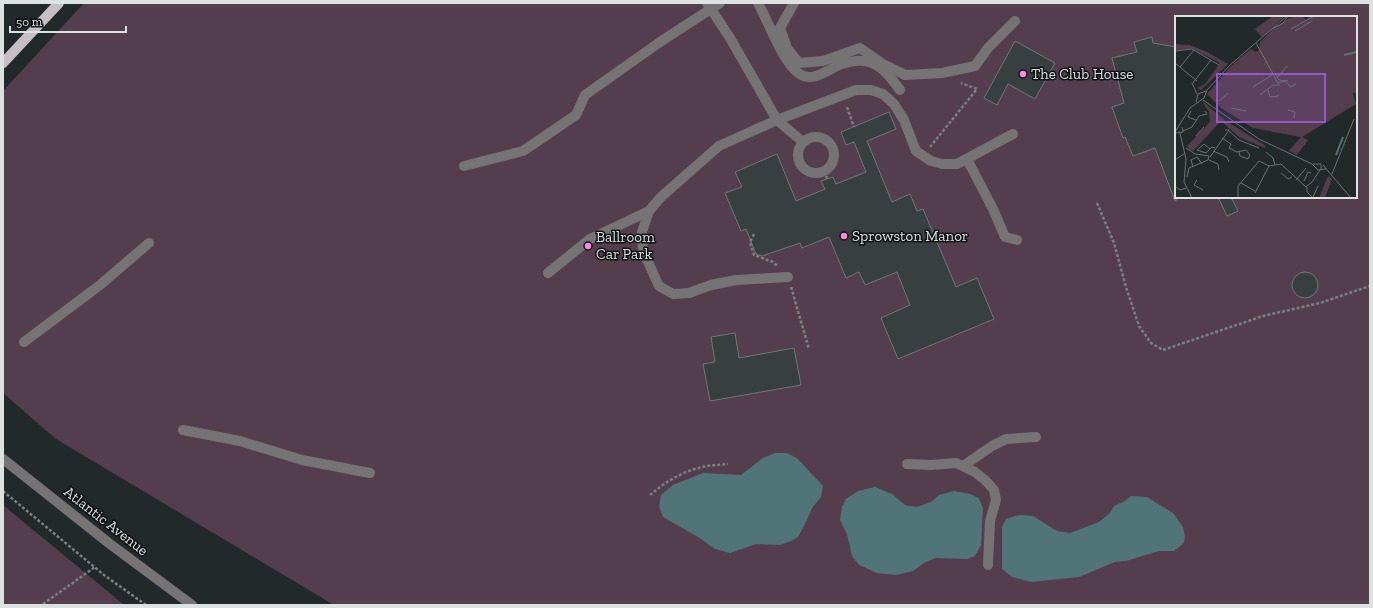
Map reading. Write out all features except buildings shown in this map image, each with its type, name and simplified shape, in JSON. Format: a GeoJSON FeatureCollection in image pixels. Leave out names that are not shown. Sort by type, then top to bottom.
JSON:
{"type":"FeatureCollection","features":[{"type":"Feature","properties":{"kind":"main road"},"geometry":{"type":"LineString","coordinates":[[3,63],[59,3]]}},
{"type":"Feature","properties":{"kind":"street"},"geometry":{"type":"LineString","coordinates":[[464,166],[523,151],[576,115],[585,95],[709,6],[720,3]]}},
{"type":"Feature","properties":{"kind":"street"},"geometry":{"type":"LineString","coordinates":[[758,3],[781,49],[798,73],[808,78],[822,74],[842,64],[859,60],[872,63],[887,72],[900,90]]}},
{"type":"Feature","properties":{"kind":"street"},"geometry":{"type":"LineString","coordinates":[[794,3],[780,28],[787,48],[799,63],[823,60],[860,48],[883,64],[904,75],[942,73],[975,66],[988,48],[1015,21]]}},
{"type":"Feature","properties":{"kind":"street"},"geometry":{"type":"LineString","coordinates":[[709,6],[777,120],[803,142]]}},
{"type":"Feature","properties":{"kind":"street"},"geometry":{"type":"LineString","coordinates":[[788,277],[736,280],[710,285],[689,293],[673,294],[659,286],[642,251],[642,232],[649,211],[661,197],[719,146],[777,120],[856,90],[871,90],[883,94],[894,104],[904,120],[916,151],[931,161],[942,164],[957,164],[1014,134]]}},
{"type":"Feature","properties":{"kind":"street"},"geometry":{"type":"LineString","coordinates":[[814,137],[826,139],[831,144],[834,149],[833,162],[826,175],[814,173],[804,168],[798,158],[800,147],[803,142],[808,138],[814,137]]}},
{"type":"Feature","properties":{"kind":"street"},"geometry":{"type":"LineString","coordinates":[[967,159],[993,209],[1005,237],[1017,240]]}},
{"type":"Feature","properties":{"kind":"street"},"geometry":{"type":"LineString","coordinates":[[548,273],[590,239],[649,211]]}},
{"type":"Feature","properties":{"kind":"street"},"geometry":{"type":"LineString","coordinates":[[24,342],[100,285],[149,243]]}},
{"type":"Feature","properties":{"kind":"street"},"geometry":{"type":"LineString","coordinates":[[183,430],[240,442],[302,460],[370,473]]}},
{"type":"Feature","properties":{"kind":"street"},"geometry":{"type":"LineString","coordinates":[[963,466],[992,446],[1006,439],[1036,437]]}},
{"type":"Feature","properties":{"kind":"street","name":"Atlantic Avenue"},"geometry":{"type":"LineString","coordinates":[[3,459],[110,544],[192,605]]}},
{"type":"Feature","properties":{"kind":"street"},"geometry":{"type":"LineString","coordinates":[[907,464],[932,466],[956,463],[975,472],[994,490],[996,500],[990,521],[988,565]]}},
{"type":"Feature","properties":{"kind":"path"},"geometry":{"type":"LineString","coordinates":[[923,156],[977,89]]}},
{"type":"Feature","properties":{"kind":"path"},"geometry":{"type":"LineString","coordinates":[[842,96],[854,126]]}},
{"type":"Feature","properties":{"kind":"path"},"geometry":{"type":"LineString","coordinates":[[1097,202],[1114,243],[1138,326],[1151,343],[1163,350],[1263,316],[1320,303],[1370,286]]}},
{"type":"Feature","properties":{"kind":"path"},"geometry":{"type":"LineString","coordinates":[[754,234],[750,242],[754,255],[773,262],[788,277],[809,349]]}},
{"type":"Feature","properties":{"kind":"path"},"geometry":{"type":"LineString","coordinates":[[650,495],[661,485],[680,474],[699,468],[728,464]]}},
{"type":"Feature","properties":{"kind":"path"},"geometry":{"type":"LineString","coordinates":[[3,491],[95,567],[146,605]]}},
{"type":"Feature","properties":{"kind":"path"},"geometry":{"type":"LineString","coordinates":[[43,604],[95,567]]}},
{"type":"Feature","properties":{"kind":"shaded area"},"geometry":{"type":"Polygon","coordinates":[[[84,3],[1370,3],[1370,605],[334,605],[56,439],[3,393],[3,91],[84,3]]]}},
{"type":"Feature","properties":{"kind":"shaded area"},"geometry":{"type":"Polygon","coordinates":[[[3,505],[124,605],[3,605],[3,505]]]}},
{"type":"Feature","properties":{"kind":"water"},"geometry":{"type":"Polygon","coordinates":[[[775,453],[787,453],[797,458],[823,486],[821,497],[812,508],[798,537],[791,541],[780,545],[756,544],[730,553],[715,549],[698,537],[663,517],[659,506],[661,495],[673,485],[703,473],[741,475],[763,458],[775,453]]]}},
{"type":"Feature","properties":{"kind":"water"},"geometry":{"type":"Polygon","coordinates":[[[875,487],[892,494],[905,505],[917,507],[931,502],[939,495],[954,491],[970,494],[979,498],[983,508],[981,545],[975,556],[967,559],[935,558],[924,563],[913,571],[896,575],[877,573],[859,565],[852,556],[847,534],[840,520],[842,507],[846,499],[858,491],[875,487]]]}},
{"type":"Feature","properties":{"kind":"water"},"geometry":{"type":"Polygon","coordinates":[[[1131,496],[1147,497],[1173,513],[1183,527],[1185,536],[1184,543],[1174,551],[1159,551],[1126,561],[1115,562],[1079,577],[1031,582],[1012,577],[1002,569],[1002,527],[1006,519],[1019,515],[1033,516],[1057,531],[1070,533],[1099,522],[1109,514],[1114,506],[1125,501],[1131,496]]]}},
{"type":"Feature","properties":{"kind":"place","name":"The Club House"},"geometry":{"type":"Point","coordinates":[1023,74]}},
{"type":"Feature","properties":{"kind":"place","name":"Sprowston Manor"},"geometry":{"type":"Point","coordinates":[844,236]}},
{"type":"Feature","properties":{"kind":"place","name":"Ballroom Car Park"},"geometry":{"type":"Point","coordinates":[588,246]}}]}
